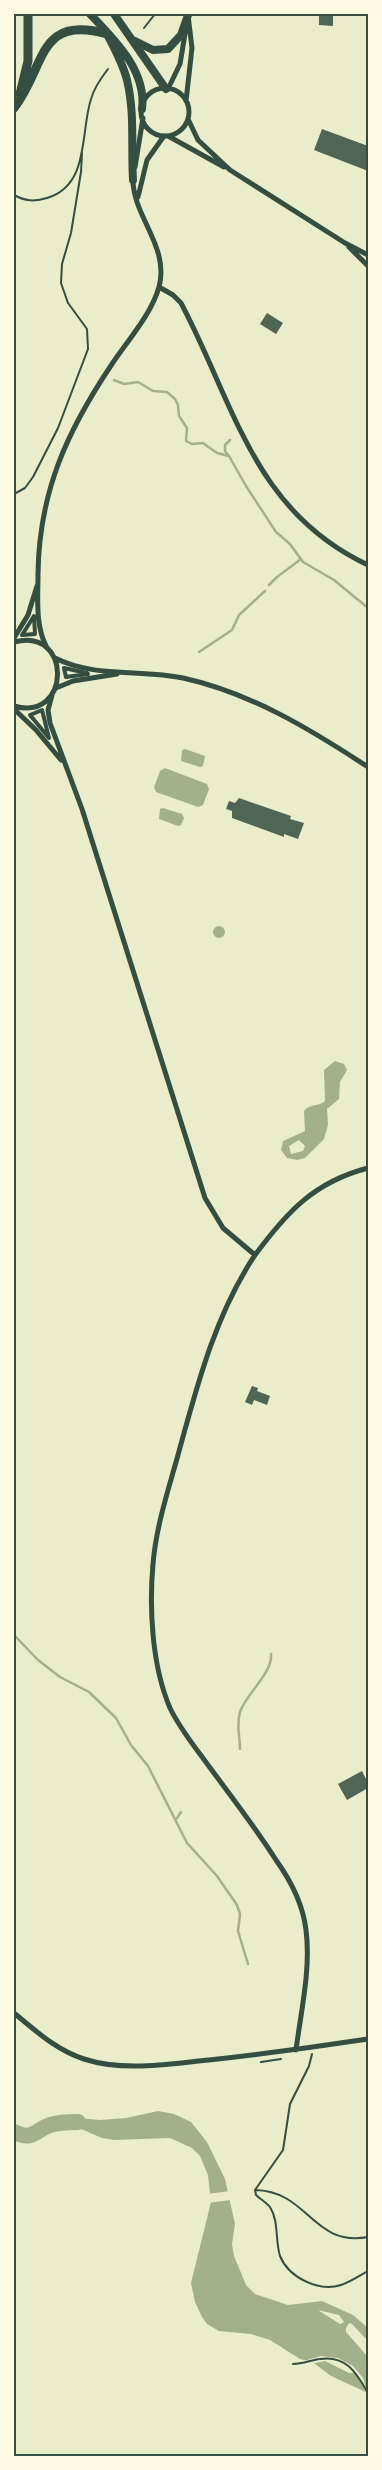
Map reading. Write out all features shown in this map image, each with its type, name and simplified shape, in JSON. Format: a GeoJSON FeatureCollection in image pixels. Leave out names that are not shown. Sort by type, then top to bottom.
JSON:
{"type":"FeatureCollection","features":[{"type":"Feature","properties":{"kind":"highway"},"geometry":{"type":"LineString","coordinates":[[15,107],[28,61],[28,14]]}},
{"type":"Feature","properties":{"kind":"highway"},"geometry":{"type":"LineString","coordinates":[[15,107],[24,94],[40,59],[51,41],[75,29],[107,34]]}},
{"type":"Feature","properties":{"kind":"main road"},"geometry":{"type":"LineString","coordinates":[[90,14],[131,64],[140,80],[143,94],[142,108]]}},
{"type":"Feature","properties":{"kind":"main road"},"geometry":{"type":"LineString","coordinates":[[114,14],[167,89]]}},
{"type":"Feature","properties":{"kind":"main road"},"geometry":{"type":"LineString","coordinates":[[129,36],[147,49],[164,50],[172,46],[181,35],[188,14]]}},
{"type":"Feature","properties":{"kind":"main road"},"geometry":{"type":"LineString","coordinates":[[107,34],[123,68],[130,93],[133,127],[133,180]]}},
{"type":"Feature","properties":{"kind":"street"},"geometry":{"type":"LineString","coordinates":[[167,89],[180,64],[188,14]]}},
{"type":"Feature","properties":{"kind":"street"},"geometry":{"type":"LineString","coordinates":[[188,14],[192,53],[186,102],[188,119],[198,140],[230,170]]}},
{"type":"Feature","properties":{"kind":"street"},"geometry":{"type":"LineString","coordinates":[[186,102],[180,94],[167,89],[152,93],[142,108],[143,118],[133,180],[143,216],[158,250],[161,271],[159,287],[147,312],[92,393],[66,442],[42,518],[38,581],[39,624],[47,648],[55,658],[58,668],[56,688],[52,695],[48,717],[64,765],[82,809],[206,1198],[223,1228],[255,1255]]}},
{"type":"Feature","properties":{"kind":"street"},"geometry":{"type":"LineString","coordinates":[[143,118],[150,130],[166,136],[230,170],[345,243],[368,255]]}},
{"type":"Feature","properties":{"kind":"street"},"geometry":{"type":"LineString","coordinates":[[138,198],[147,160],[166,136],[180,131],[188,119]]}},
{"type":"Feature","properties":{"kind":"street"},"geometry":{"type":"LineString","coordinates":[[345,243],[368,266]]}},
{"type":"Feature","properties":{"kind":"street"},"geometry":{"type":"LineString","coordinates":[[159,287],[173,295],[181,303],[241,433],[285,503],[303,523],[324,540],[368,565]]}},
{"type":"Feature","properties":{"kind":"street"},"geometry":{"type":"LineString","coordinates":[[38,581],[28,615],[14,640],[28,640],[47,648]]}},
{"type":"Feature","properties":{"kind":"street"},"geometry":{"type":"LineString","coordinates":[[33,616],[34,625],[34,634],[22,635],[33,616]]}},
{"type":"Feature","properties":{"kind":"street"},"geometry":{"type":"LineString","coordinates":[[55,658],[79,667],[184,678],[249,699],[289,718],[368,767]]}},
{"type":"Feature","properties":{"kind":"street"},"geometry":{"type":"LineString","coordinates":[[64,668],[78,672],[88,674],[66,677],[64,668]]}},
{"type":"Feature","properties":{"kind":"street"},"geometry":{"type":"LineString","coordinates":[[56,688],[73,681],[125,672]]}},
{"type":"Feature","properties":{"kind":"street"},"geometry":{"type":"LineString","coordinates":[[14,707],[38,706],[52,695]]}},
{"type":"Feature","properties":{"kind":"street"},"geometry":{"type":"LineString","coordinates":[[14,707],[36,730],[64,765]]}},
{"type":"Feature","properties":{"kind":"street"},"geometry":{"type":"LineString","coordinates":[[42,710],[45,725],[49,738],[30,714],[42,710]]}},
{"type":"Feature","properties":{"kind":"street"},"geometry":{"type":"LineString","coordinates":[[296,2050],[307,1956],[306,1928],[300,1902],[286,1874],[264,1840],[186,1736],[171,1709],[159,1669],[152,1607],[152,1565],[156,1538],[190,1412],[226,1306],[255,1255],[275,1228],[301,1200],[338,1178],[368,1168]]}},
{"type":"Feature","properties":{"kind":"street"},"geometry":{"type":"LineString","coordinates":[[14,2014],[43,2037],[70,2053],[115,2065],[162,2064],[296,2050],[368,2039]]}},
{"type":"Feature","properties":{"kind":"path"},"geometry":{"type":"LineString","coordinates":[[144,28],[154,14]]}},
{"type":"Feature","properties":{"kind":"path"},"geometry":{"type":"LineString","coordinates":[[14,494],[25,488],[33,477],[62,420],[88,349],[87,329],[68,303],[61,283],[62,264],[72,225],[91,99],[108,69]]}},
{"type":"Feature","properties":{"kind":"path"},"geometry":{"type":"LineString","coordinates":[[14,194],[32,201],[51,197],[61,192],[74,177],[82,153]]}},
{"type":"Feature","properties":{"kind":"path"},"geometry":{"type":"LineString","coordinates":[[255,2190],[283,2150],[290,2104],[311,2061],[312,2054]]}},
{"type":"Feature","properties":{"kind":"path"},"geometry":{"type":"LineString","coordinates":[[255,2190],[271,2192],[292,2200],[317,2223],[336,2235],[351,2238],[368,2236]]}},
{"type":"Feature","properties":{"kind":"path"},"geometry":{"type":"LineString","coordinates":[[255,2190],[256,2194],[267,2203],[273,2214],[281,2258],[295,2274],[305,2281],[330,2287],[341,2285],[368,2271]]}},
{"type":"Feature","properties":{"kind":"path"},"geometry":{"type":"LineString","coordinates":[[293,2364],[326,2358],[342,2362],[359,2375],[368,2393]]}},
{"type":"Feature","properties":{"kind":"shaded area"},"geometry":{"type":"Polygon","coordinates":[[[185,749],[205,756],[203,766],[200,767],[181,761],[182,750],[185,749]]]}},
{"type":"Feature","properties":{"kind":"shaded area"},"geometry":{"type":"Polygon","coordinates":[[[165,768],[207,784],[209,789],[203,805],[198,807],[156,792],[154,787],[160,771],[165,768]]]}},
{"type":"Feature","properties":{"kind":"shaded area"},"geometry":{"type":"Polygon","coordinates":[[[163,808],[182,814],[184,818],[181,825],[178,826],[159,819],[160,809],[163,808]]]}},
{"type":"Feature","properties":{"kind":"shaded area"},"geometry":{"type":"Polygon","coordinates":[[[219,926],[225,932],[219,938],[213,932],[219,926]]]}},
{"type":"Feature","properties":{"kind":"shaded area"},"geometry":{"type":"Polygon","coordinates":[[[335,1061],[344,1064],[347,1070],[340,1082],[339,1099],[327,1109],[328,1125],[324,1139],[305,1158],[297,1160],[287,1158],[281,1150],[283,1141],[305,1131],[304,1111],[325,1101],[324,1070],[335,1061]],[[299,1140],[289,1146],[291,1154],[303,1151],[305,1146],[299,1140]]]}},
{"type":"Feature","properties":{"kind":"shaded area"},"geometry":{"type":"Polygon","coordinates":[[[158,2111],[174,2114],[191,2122],[207,2142],[225,2179],[235,2224],[232,2244],[234,2256],[246,2285],[255,2294],[288,2305],[322,2301],[353,2315],[368,2328],[368,2341],[352,2324],[349,2323],[346,2332],[368,2357],[368,2393],[331,2376],[314,2363],[300,2359],[270,2340],[251,2334],[219,2331],[207,2324],[195,2302],[191,2283],[211,2202],[208,2175],[200,2156],[192,2148],[170,2138],[114,2140],[102,2138],[81,2129],[59,2128],[56,2116],[100,2120],[126,2118],[158,2111]],[[318,2310],[340,2324],[344,2322],[339,2315],[318,2310]]]}},
{"type":"Feature","properties":{"kind":"shaded area"},"geometry":{"type":"Polygon","coordinates":[[[50,2118],[53,2132],[31,2142],[14,2139],[14,2127],[29,2130],[50,2118]]]}},
{"type":"Feature","properties":{"kind":"pier"},"geometry":{"type":"Polygon","coordinates":[[[230,2191],[231,2200],[208,2203],[207,2194],[230,2191]]]}},
{"type":"Feature","properties":{"kind":"pier"},"geometry":{"type":"Polygon","coordinates":[[[321,2356],[338,2358],[353,2366],[363,2378],[368,2395],[355,2373],[349,2373],[325,2361],[311,2364],[300,2362],[321,2356]]]}},
{"type":"Feature","properties":{"kind":"building"},"geometry":{"type":"Polygon","coordinates":[[[319,14],[333,14],[333,26],[319,25],[319,14]]]}},
{"type":"Feature","properties":{"kind":"building"},"geometry":{"type":"Polygon","coordinates":[[[322,129],[368,146],[368,171],[314,150],[322,129]]]}},
{"type":"Feature","properties":{"kind":"building"},"geometry":{"type":"Polygon","coordinates":[[[267,313],[283,323],[276,334],[260,324],[267,313]]]}},
{"type":"Feature","properties":{"kind":"building"},"geometry":{"type":"Polygon","coordinates":[[[239,798],[291,816],[290,819],[304,823],[298,839],[284,834],[284,837],[232,818],[232,811],[226,809],[229,801],[235,803],[239,798]]]}},
{"type":"Feature","properties":{"kind":"building"},"geometry":{"type":"Polygon","coordinates":[[[252,1386],[258,1388],[257,1391],[270,1396],[267,1405],[254,1400],[252,1405],[245,1402],[252,1386]]]}},
{"type":"Feature","properties":{"kind":"building"},"geometry":{"type":"Polygon","coordinates":[[[362,1771],[368,1783],[368,1788],[347,1800],[338,1784],[362,1771]]]}},
{"type":"Feature","properties":{"kind":"waterway"},"geometry":{"type":"LineString","coordinates":[[114,380],[124,384],[138,382],[153,391],[167,392],[175,399],[178,405],[179,416],[187,428],[186,441],[192,444],[203,443],[217,453],[229,456],[276,532],[290,544],[303,562],[334,580],[368,608]]}},
{"type":"Feature","properties":{"kind":"waterway"},"geometry":{"type":"LineString","coordinates":[[229,456],[225,451],[225,445],[230,440]]}},
{"type":"Feature","properties":{"kind":"waterway"},"geometry":{"type":"LineString","coordinates":[[269,585],[301,559]]}},
{"type":"Feature","properties":{"kind":"waterway"},"geometry":{"type":"LineString","coordinates":[[199,652],[232,630],[239,615],[265,591]]}},
{"type":"Feature","properties":{"kind":"waterway"},"geometry":{"type":"LineString","coordinates":[[14,1635],[38,1660],[60,1677],[89,1692],[116,1718],[131,1745],[148,1766],[187,1843],[217,1876],[237,1905],[240,1914],[238,1931],[248,1964]]}},
{"type":"Feature","properties":{"kind":"waterway"},"geometry":{"type":"LineString","coordinates":[[240,1749],[238,1726],[240,1712],[247,1698],[268,1669],[271,1654]]}},
{"type":"Feature","properties":{"kind":"waterway"},"geometry":{"type":"LineString","coordinates":[[177,1818],[181,1812]]}},
{"type":"Feature","properties":{"kind":"waterway"},"geometry":{"type":"LineString","coordinates":[[14,2132],[26,2136],[53,2124],[78,2122]]}}]}
